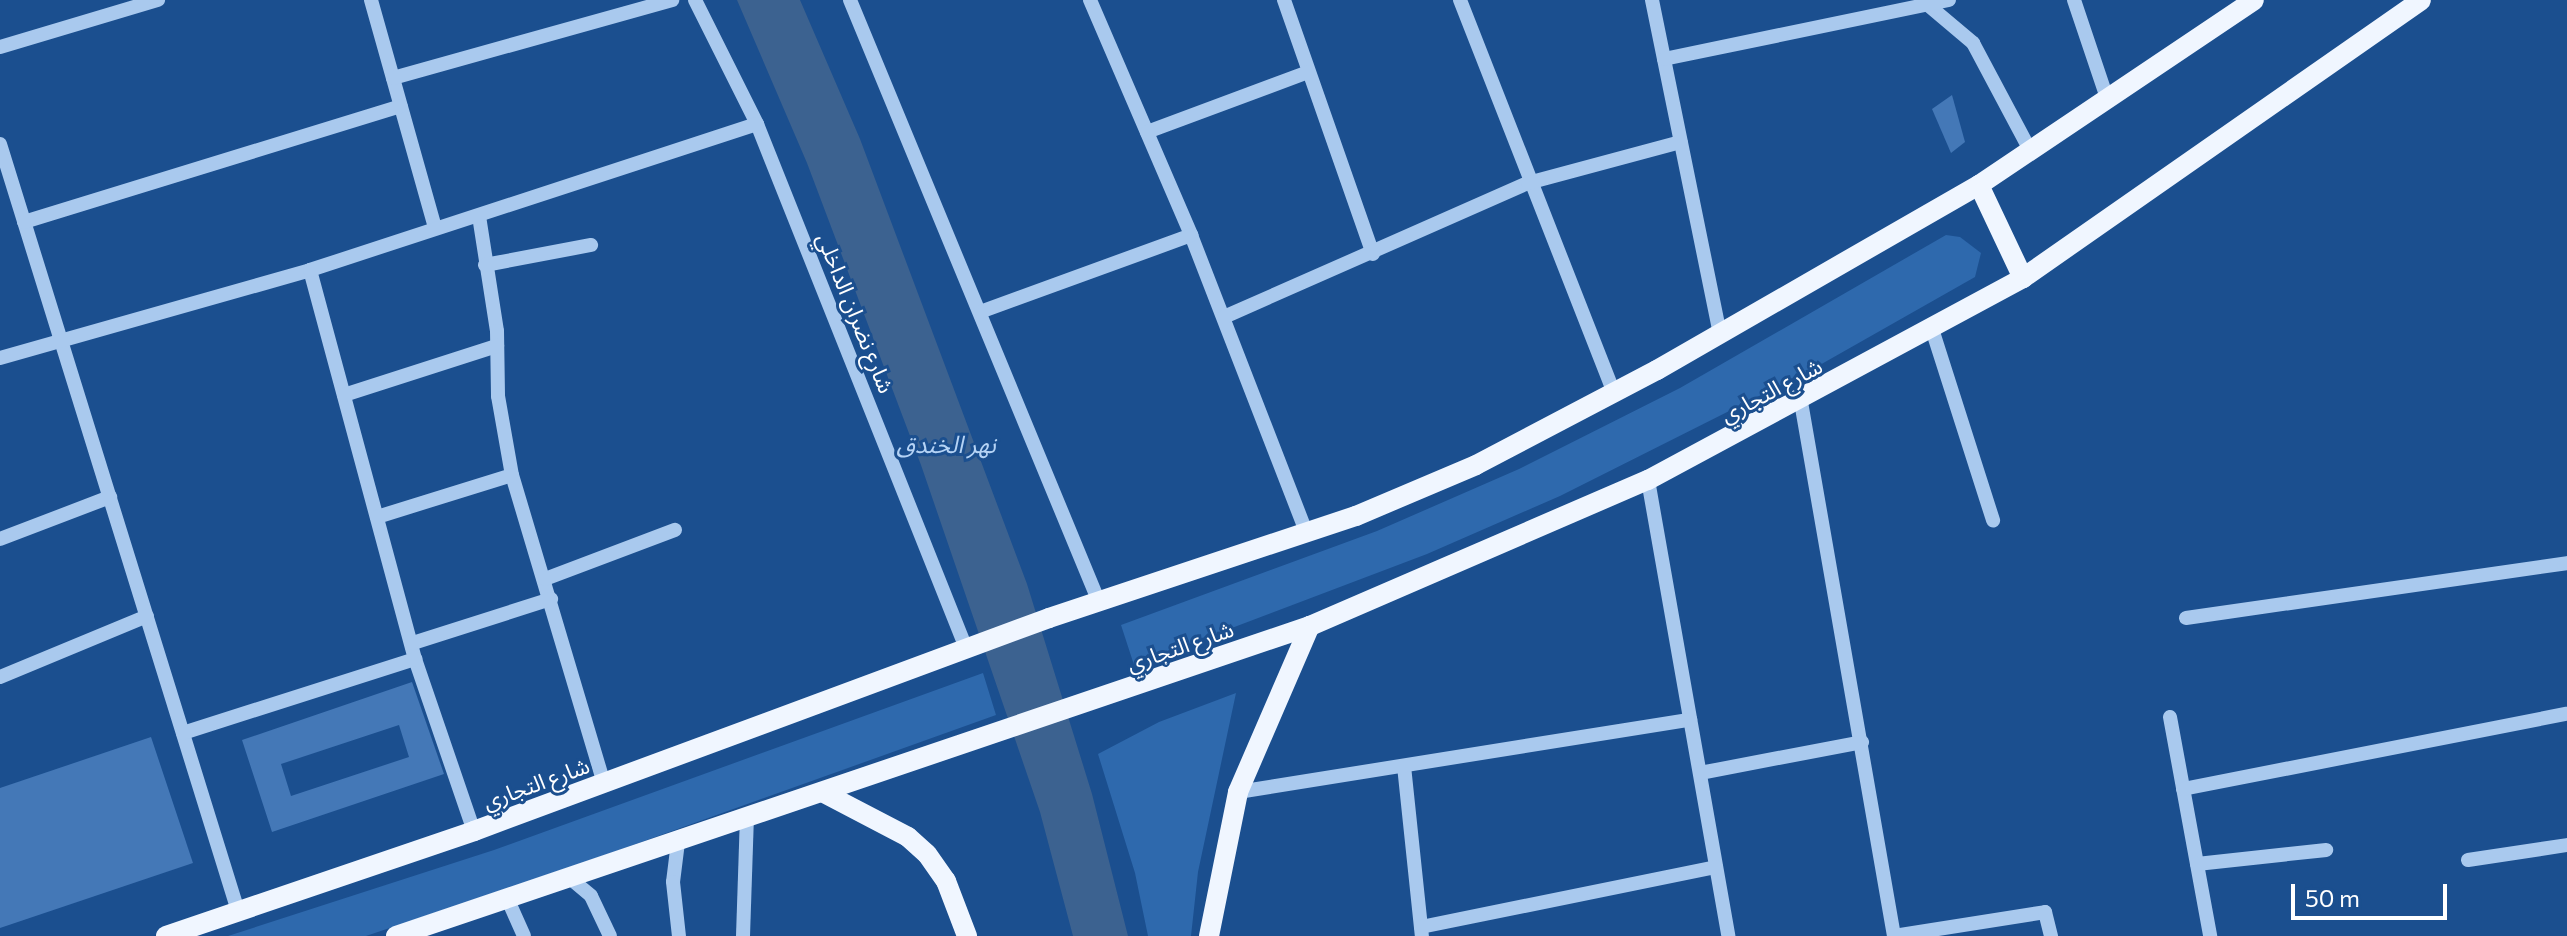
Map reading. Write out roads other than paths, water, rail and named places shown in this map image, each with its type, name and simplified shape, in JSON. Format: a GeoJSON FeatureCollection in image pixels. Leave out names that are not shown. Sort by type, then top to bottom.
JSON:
{"type":"FeatureCollection","features":[{"type":"Feature","properties":{"kind":"main road"},"geometry":{"type":"LineString","coordinates":[[1099,602],[1306,532],[1476,465],[1720,334],[1979,185],[2254,0]]}},
{"type":"Feature","properties":{"kind":"main road","name":"شارع التجاري"},"geometry":{"type":"LineString","coordinates":[[822,792],[990,738],[1310,626],[1648,480],[1801,402],[2023,278],[2421,0]]}},
{"type":"Feature","properties":{"kind":"main road"},"geometry":{"type":"LineString","coordinates":[[1979,185],[2023,278]]}},
{"type":"Feature","properties":{"kind":"main road","name":"شارع التجاري"},"geometry":{"type":"LineString","coordinates":[[166,936],[474,831],[966,648],[1099,602]]}},
{"type":"Feature","properties":{"kind":"main road"},"geometry":{"type":"LineString","coordinates":[[1209,936],[1238,792],[1310,626]]}},
{"type":"Feature","properties":{"kind":"main road"},"geometry":{"type":"LineString","coordinates":[[396,936],[822,792],[908,837],[927,854],[946,881],[967,936]]}},
{"type":"Feature","properties":{"kind":"street"},"geometry":{"type":"LineString","coordinates":[[0,47],[158,0]]}},
{"type":"Feature","properties":{"kind":"street"},"geometry":{"type":"LineString","coordinates":[[371,0],[435,227]]}},
{"type":"Feature","properties":{"kind":"street"},"geometry":{"type":"LineString","coordinates":[[393,78],[672,0]]}},
{"type":"Feature","properties":{"kind":"street","name":"شارع نضران الداخلي"},"geometry":{"type":"LineString","coordinates":[[695,0],[757,124],[966,648]]}},
{"type":"Feature","properties":{"kind":"street"},"geometry":{"type":"LineString","coordinates":[[850,0],[1099,602]]}},
{"type":"Feature","properties":{"kind":"street"},"geometry":{"type":"LineString","coordinates":[[1090,0],[1191,235],[1306,532]]}},
{"type":"Feature","properties":{"kind":"street"},"geometry":{"type":"LineString","coordinates":[[1284,0],[1373,254]]}},
{"type":"Feature","properties":{"kind":"street"},"geometry":{"type":"LineString","coordinates":[[1460,0],[1528,183],[1614,393]]}},
{"type":"Feature","properties":{"kind":"street"},"geometry":{"type":"LineString","coordinates":[[1652,0],[1720,334]]}},
{"type":"Feature","properties":{"kind":"street"},"geometry":{"type":"LineString","coordinates":[[1664,59],[1922,3],[1949,0]]}},
{"type":"Feature","properties":{"kind":"street"},"geometry":{"type":"LineString","coordinates":[[2074,0],[2107,98]]}},
{"type":"Feature","properties":{"kind":"street"},"geometry":{"type":"LineString","coordinates":[[1922,3],[1973,43],[2030,150]]}},
{"type":"Feature","properties":{"kind":"street"},"geometry":{"type":"LineString","coordinates":[[1147,132],[1308,72]]}},
{"type":"Feature","properties":{"kind":"street"},"geometry":{"type":"LineString","coordinates":[[24,222],[401,106]]}},
{"type":"Feature","properties":{"kind":"street"},"geometry":{"type":"LineString","coordinates":[[0,358],[310,270],[757,124]]}},
{"type":"Feature","properties":{"kind":"street"},"geometry":{"type":"LineString","coordinates":[[1224,317],[1373,254],[1528,183],[1681,142]]}},
{"type":"Feature","properties":{"kind":"street"},"geometry":{"type":"LineString","coordinates":[[0,144],[6,183],[24,222],[238,911]]}},
{"type":"Feature","properties":{"kind":"street"},"geometry":{"type":"LineString","coordinates":[[479,216],[497,346],[498,396],[512,475],[604,784]]}},
{"type":"Feature","properties":{"kind":"street"},"geometry":{"type":"LineString","coordinates":[[980,312],[1191,235]]}},
{"type":"Feature","properties":{"kind":"street"},"geometry":{"type":"LineString","coordinates":[[485,265],[591,245]]}},
{"type":"Feature","properties":{"kind":"street"},"geometry":{"type":"LineString","coordinates":[[310,270],[415,659],[474,831]]}},
{"type":"Feature","properties":{"kind":"street"},"geometry":{"type":"LineString","coordinates":[[1932,329],[1993,520]]}},
{"type":"Feature","properties":{"kind":"street"},"geometry":{"type":"LineString","coordinates":[[344,395],[497,346]]}},
{"type":"Feature","properties":{"kind":"street"},"geometry":{"type":"LineString","coordinates":[[1801,402],[1894,936],[2045,912],[2051,936]]}},
{"type":"Feature","properties":{"kind":"street"},"geometry":{"type":"LineString","coordinates":[[377,517],[512,475]]}},
{"type":"Feature","properties":{"kind":"street"},"geometry":{"type":"LineString","coordinates":[[1648,480],[1728,936]]}},
{"type":"Feature","properties":{"kind":"street"},"geometry":{"type":"LineString","coordinates":[[0,539],[110,497]]}},
{"type":"Feature","properties":{"kind":"street"},"geometry":{"type":"LineString","coordinates":[[545,579],[675,530]]}},
{"type":"Feature","properties":{"kind":"street"},"geometry":{"type":"LineString","coordinates":[[2186,618],[2567,563]]}},
{"type":"Feature","properties":{"kind":"street"},"geometry":{"type":"LineString","coordinates":[[413,643],[551,599]]}},
{"type":"Feature","properties":{"kind":"street"},"geometry":{"type":"LineString","coordinates":[[0,677],[147,616]]}},
{"type":"Feature","properties":{"kind":"street"},"geometry":{"type":"LineString","coordinates":[[183,733],[415,659]]}},
{"type":"Feature","properties":{"kind":"street"},"geometry":{"type":"LineString","coordinates":[[2183,789],[2567,714]]}},
{"type":"Feature","properties":{"kind":"street"},"geometry":{"type":"LineString","coordinates":[[2170,717],[2210,936]]}},
{"type":"Feature","properties":{"kind":"street"},"geometry":{"type":"LineString","coordinates":[[1238,792],[1690,720]]}},
{"type":"Feature","properties":{"kind":"street"},"geometry":{"type":"LineString","coordinates":[[1700,773],[1862,742]]}},
{"type":"Feature","properties":{"kind":"street"},"geometry":{"type":"LineString","coordinates":[[1404,766],[1421,932],[1716,867]]}},
{"type":"Feature","properties":{"kind":"street"},"geometry":{"type":"LineString","coordinates":[[743,936],[747,818]]}},
{"type":"Feature","properties":{"kind":"street"},"geometry":{"type":"LineString","coordinates":[[678,842],[673,882],[679,936]]}},
{"type":"Feature","properties":{"kind":"street"},"geometry":{"type":"LineString","coordinates":[[2468,860],[2567,845]]}},
{"type":"Feature","properties":{"kind":"street"},"geometry":{"type":"LineString","coordinates":[[2197,864],[2326,850]]}},
{"type":"Feature","properties":{"kind":"street"},"geometry":{"type":"LineString","coordinates":[[571,879],[591,896],[610,936]]}},
{"type":"Feature","properties":{"kind":"street"},"geometry":{"type":"LineString","coordinates":[[508,900],[524,936]]}},
{"type":"Feature","properties":{"kind":"water","name":"نهر الخندق"},"geometry":{"type":"Polygon","coordinates":[[[737,0],[800,0],[860,139],[1027,584],[1092,794],[1128,936],[1073,936],[1040,812],[921,465],[807,163],[737,0]]]}}]}
